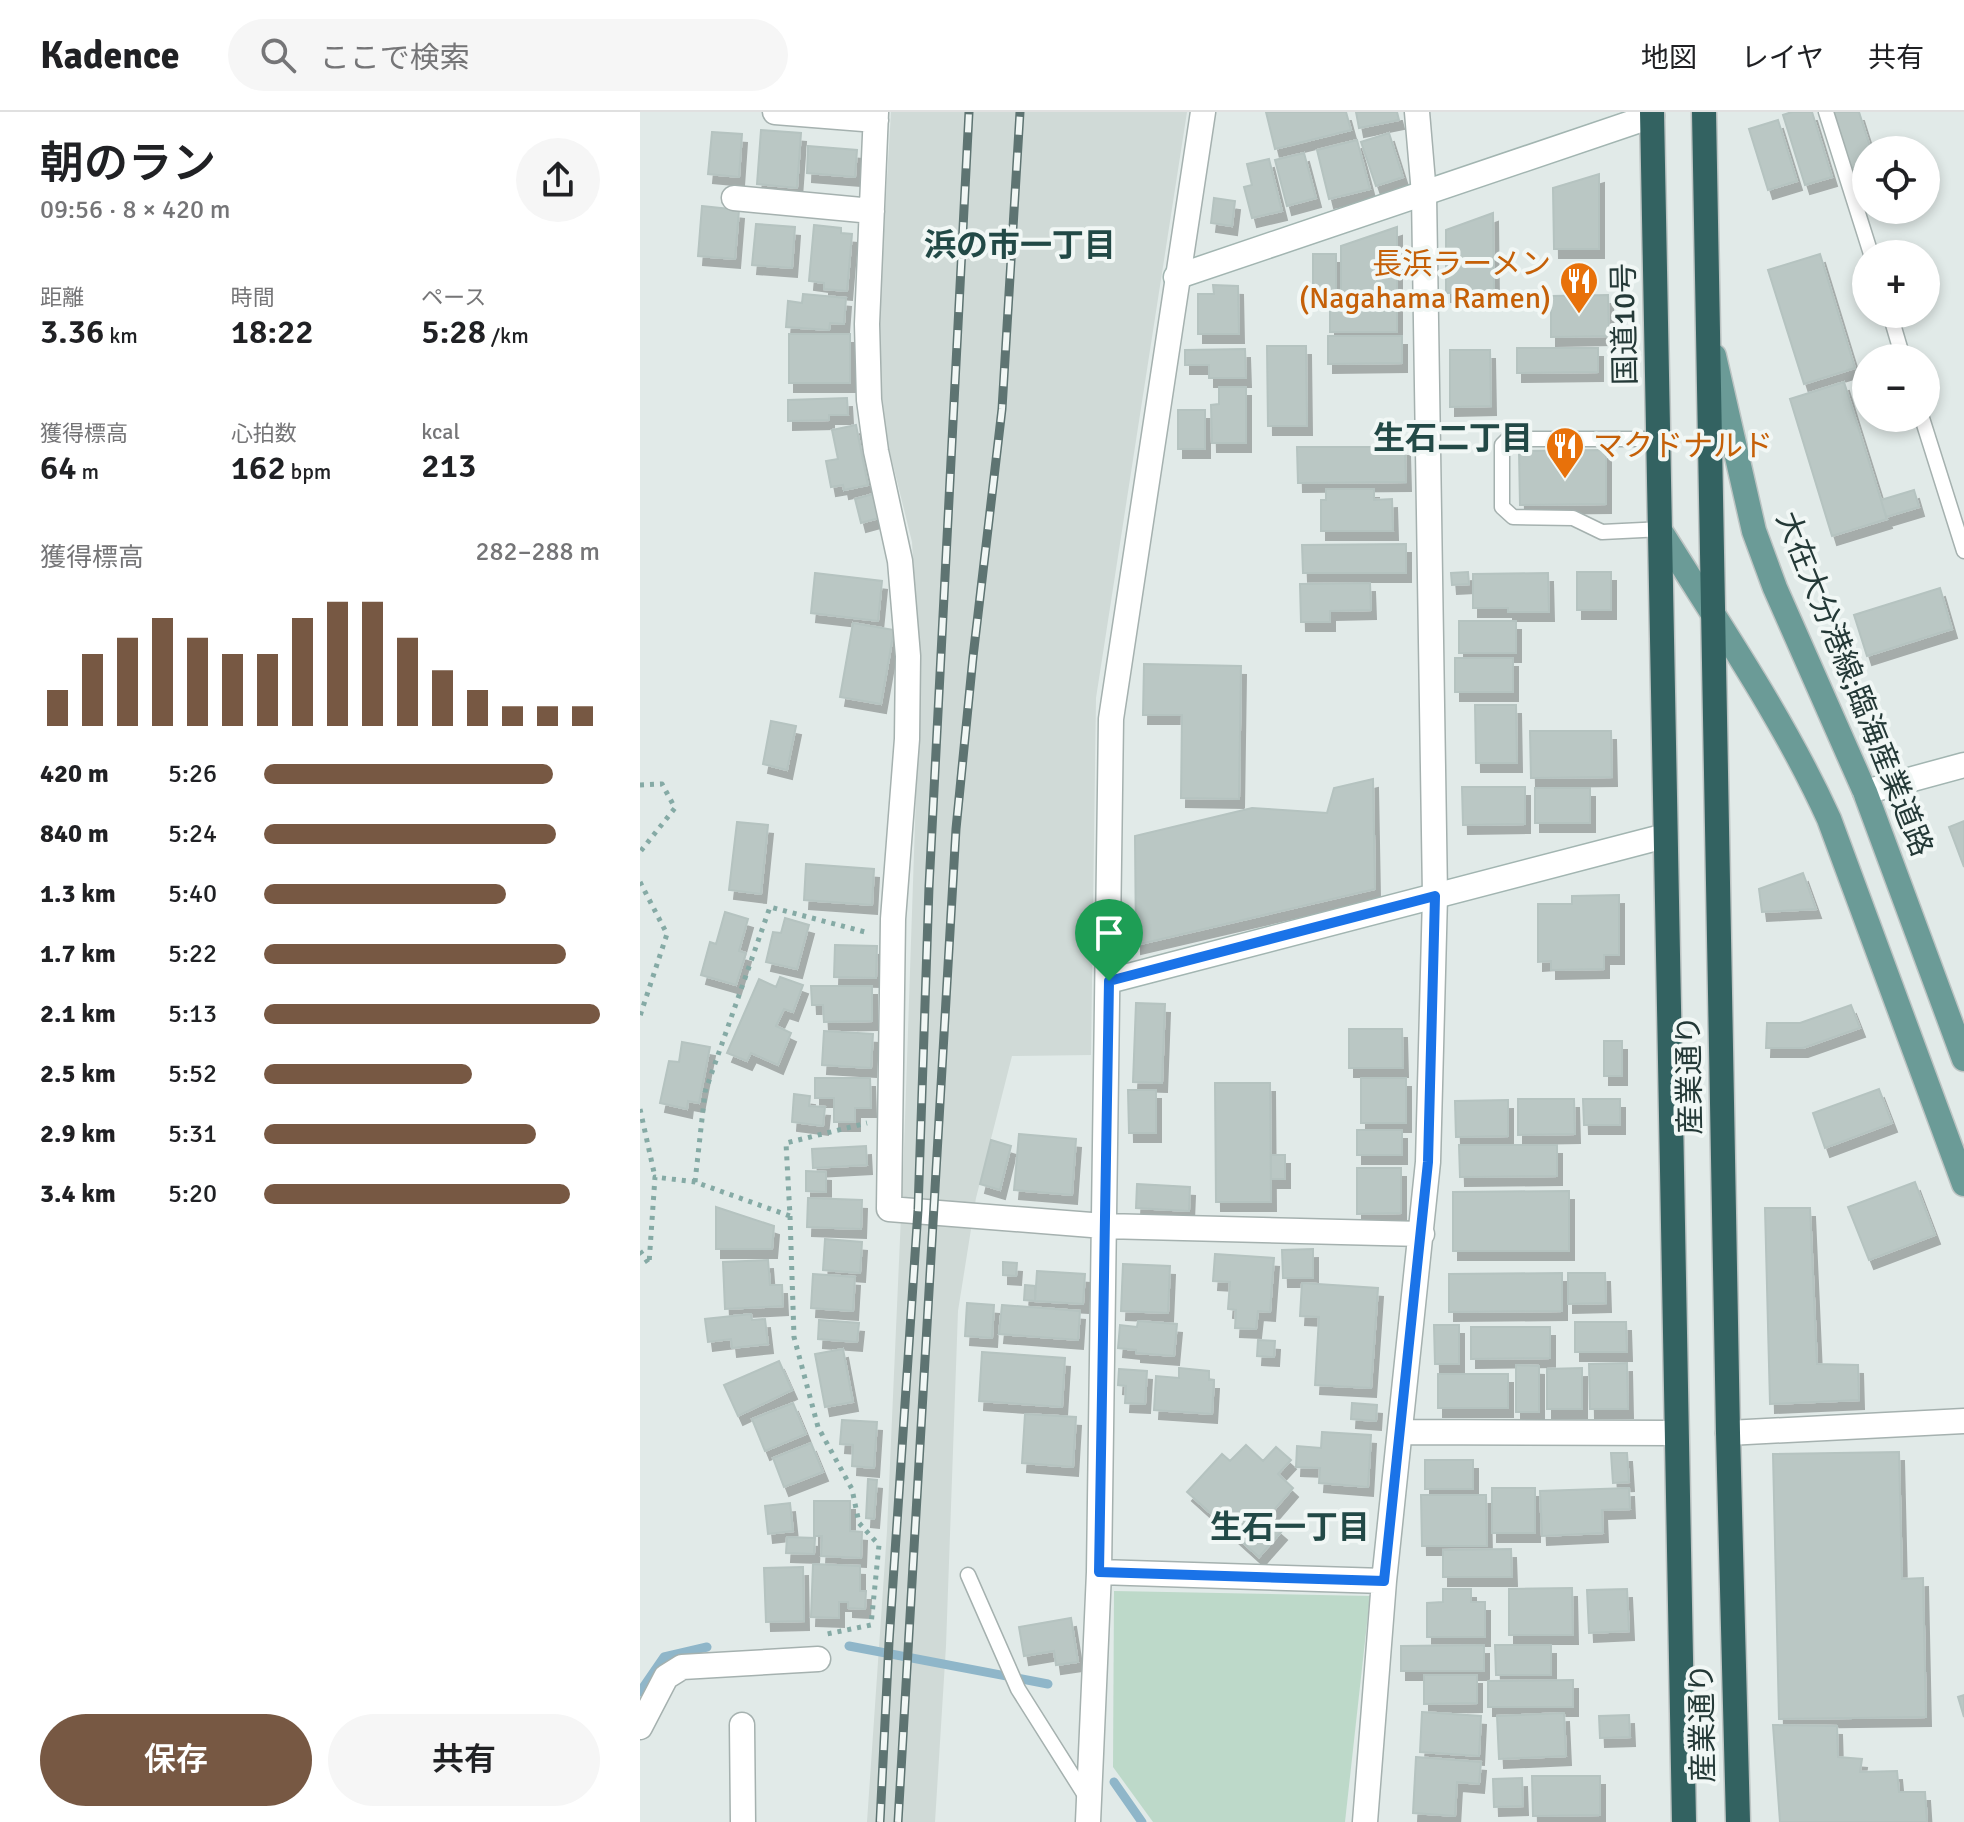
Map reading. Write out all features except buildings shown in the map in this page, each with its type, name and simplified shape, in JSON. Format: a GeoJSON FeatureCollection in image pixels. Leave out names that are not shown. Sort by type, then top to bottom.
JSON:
{"type":"FeatureCollection","features":[{"type":"Feature","properties":{"kind":"highway"},"geometry":{"type":"LineString","coordinates":[[1704,112],[1708,326]]}},
{"type":"Feature","properties":{"kind":"highway","name":"国道10号"},"geometry":{"type":"LineString","coordinates":[[1652,114],[1663,532]]}},
{"type":"Feature","properties":{"kind":"highway","name":"産業通り"},"geometry":{"type":"LineString","coordinates":[[1708,326],[1738,1822]]}},
{"type":"Feature","properties":{"kind":"highway","name":"産業通り"},"geometry":{"type":"LineString","coordinates":[[1663,532],[1665,836],[1684,1822]]}},
{"type":"Feature","properties":{"kind":"main road","name":"大在大分港線;臨海産業道路"},"geometry":{"type":"LineString","coordinates":[[1708,326],[1754,531],[1775,588],[1865,792],[1964,1059]]}},
{"type":"Feature","properties":{"kind":"main road"},"geometry":{"type":"LineString","coordinates":[[1663,532],[1786,732],[1823,806],[1964,1184]]}},
{"type":"Feature","properties":{"kind":"street"},"geometry":{"type":"LineString","coordinates":[[775,112],[876,116],[867,324],[869,400],[876,451],[900,561],[908,656],[907,739],[893,939],[889,1209],[1104,1226],[1422,1234]]}},
{"type":"Feature","properties":{"kind":"street"},"geometry":{"type":"LineString","coordinates":[[1089,1812],[1099,1572],[1111,719],[1203,112]]}},
{"type":"Feature","properties":{"kind":"street"},"geometry":{"type":"LineString","coordinates":[[1365,1822],[1384,1581],[1428,1162],[1435,896],[1424,194],[1417,112]]}},
{"type":"Feature","properties":{"kind":"street"},"geometry":{"type":"LineString","coordinates":[[1176,277],[1652,114]]}},
{"type":"Feature","properties":{"kind":"street"},"geometry":{"type":"LineString","coordinates":[[734,198],[872,211]]}},
{"type":"Feature","properties":{"kind":"street"},"geometry":{"type":"LineString","coordinates":[[1865,792],[1964,765]]}},
{"type":"Feature","properties":{"kind":"street"},"geometry":{"type":"LineString","coordinates":[[1109,981],[1665,836]]}},
{"type":"Feature","properties":{"kind":"street"},"geometry":{"type":"LineString","coordinates":[[1728,1433],[1964,1421]]}},
{"type":"Feature","properties":{"kind":"street"},"geometry":{"type":"LineString","coordinates":[[1400,1432],[1675,1433]]}},
{"type":"Feature","properties":{"kind":"street"},"geometry":{"type":"LineString","coordinates":[[1099,1572],[1384,1581]]}},
{"type":"Feature","properties":{"kind":"street"},"geometry":{"type":"LineString","coordinates":[[640,1727],[666,1677],[682,1667],[818,1659]]}},
{"type":"Feature","properties":{"kind":"street"},"geometry":{"type":"LineString","coordinates":[[742,1725],[743,1822]]}},
{"type":"Feature","properties":{"kind":"lane"},"geometry":{"type":"LineString","coordinates":[[1826,112],[1867,240]]}},
{"type":"Feature","properties":{"kind":"lane"},"geometry":{"type":"LineString","coordinates":[[1926,432],[1964,551]]}},
{"type":"Feature","properties":{"kind":"lane"},"geometry":{"type":"LineString","coordinates":[[1660,439],[1508,439],[1502,445],[1502,507],[1513,517],[1573,518],[1602,532],[1663,532]]}},
{"type":"Feature","properties":{"kind":"lane"},"geometry":{"type":"LineString","coordinates":[[968,1575],[1018,1689],[1089,1812]]}},
{"type":"Feature","properties":{"kind":"path"},"geometry":{"type":"LineString","coordinates":[[640,785],[662,784],[675,808],[640,852]]}},
{"type":"Feature","properties":{"kind":"path"},"geometry":{"type":"LineString","coordinates":[[640,882],[667,934],[640,1016]]}},
{"type":"Feature","properties":{"kind":"path"},"geometry":{"type":"LineString","coordinates":[[695,1182],[705,1092],[770,907],[893,939]]}},
{"type":"Feature","properties":{"kind":"path"},"geometry":{"type":"LineString","coordinates":[[640,1109],[655,1177],[649,1264],[640,1251]]}},
{"type":"Feature","properties":{"kind":"path"},"geometry":{"type":"LineString","coordinates":[[818,1659],[828,1632],[871,1625],[879,1545],[859,1523],[852,1489],[818,1427],[794,1337],[786,1143],[891,1117]]}},
{"type":"Feature","properties":{"kind":"path"},"geometry":{"type":"LineString","coordinates":[[655,1177],[695,1182],[790,1216]]}},
{"type":"Feature","properties":{"kind":"shaded area"},"geometry":{"type":"Polygon","coordinates":[[[891,112],[1187,112],[1096,698],[1091,1055],[1012,1056],[976,1198],[958,1311],[946,1646],[935,1822],[867,1822],[887,1531],[920,676],[912,542],[881,416],[877,348],[891,112]]]}},
{"type":"Feature","properties":{"kind":"green space"},"geometry":{"type":"Polygon","coordinates":[[[1114,1591],[1370,1596],[1345,1822],[1153,1822],[1113,1767],[1114,1591]]]}},
{"type":"Feature","properties":{"kind":"waterway"},"geometry":{"type":"LineString","coordinates":[[849,1646],[1048,1684]]}},
{"type":"Feature","properties":{"kind":"waterway"},"geometry":{"type":"LineString","coordinates":[[640,1692],[664,1657],[707,1647]]}},
{"type":"Feature","properties":{"kind":"waterway"},"geometry":{"type":"LineString","coordinates":[[1114,1782],[1142,1822]]}},
{"type":"Feature","properties":{"kind":"railway"},"geometry":{"type":"LineString","coordinates":[[880,1822],[918,1210],[929,887],[969,112]]}},
{"type":"Feature","properties":{"kind":"railway"},"geometry":{"type":"LineString","coordinates":[[898,1822],[956,829],[1002,409],[1020,112]]}},
{"type":"Feature","properties":{"kind":"place","name":"長浜ラーメン (Nagahama Ramen)"},"geometry":{"type":"Point","coordinates":[1579,315]}},
{"type":"Feature","properties":{"kind":"place","name":"マクドナルド"},"geometry":{"type":"Point","coordinates":[1565,480]}},
{"type":"Feature","properties":{"kind":"district","name":"浜の市一丁目"},"geometry":{"type":"Point","coordinates":[1020,245]}},
{"type":"Feature","properties":{"kind":"district","name":"生石二丁目"},"geometry":{"type":"Point","coordinates":[1453,438]}},
{"type":"Feature","properties":{"kind":"district","name":"生石一丁目"},"geometry":{"type":"Point","coordinates":[1290,1527]}},
{"type":"Feature","properties":{"kind":"route"},"geometry":{"type":"LineString","coordinates":[[1435,896],[1428,1162],[1384,1581],[1099,1572],[1109,981],[1435,896]]}}]}
